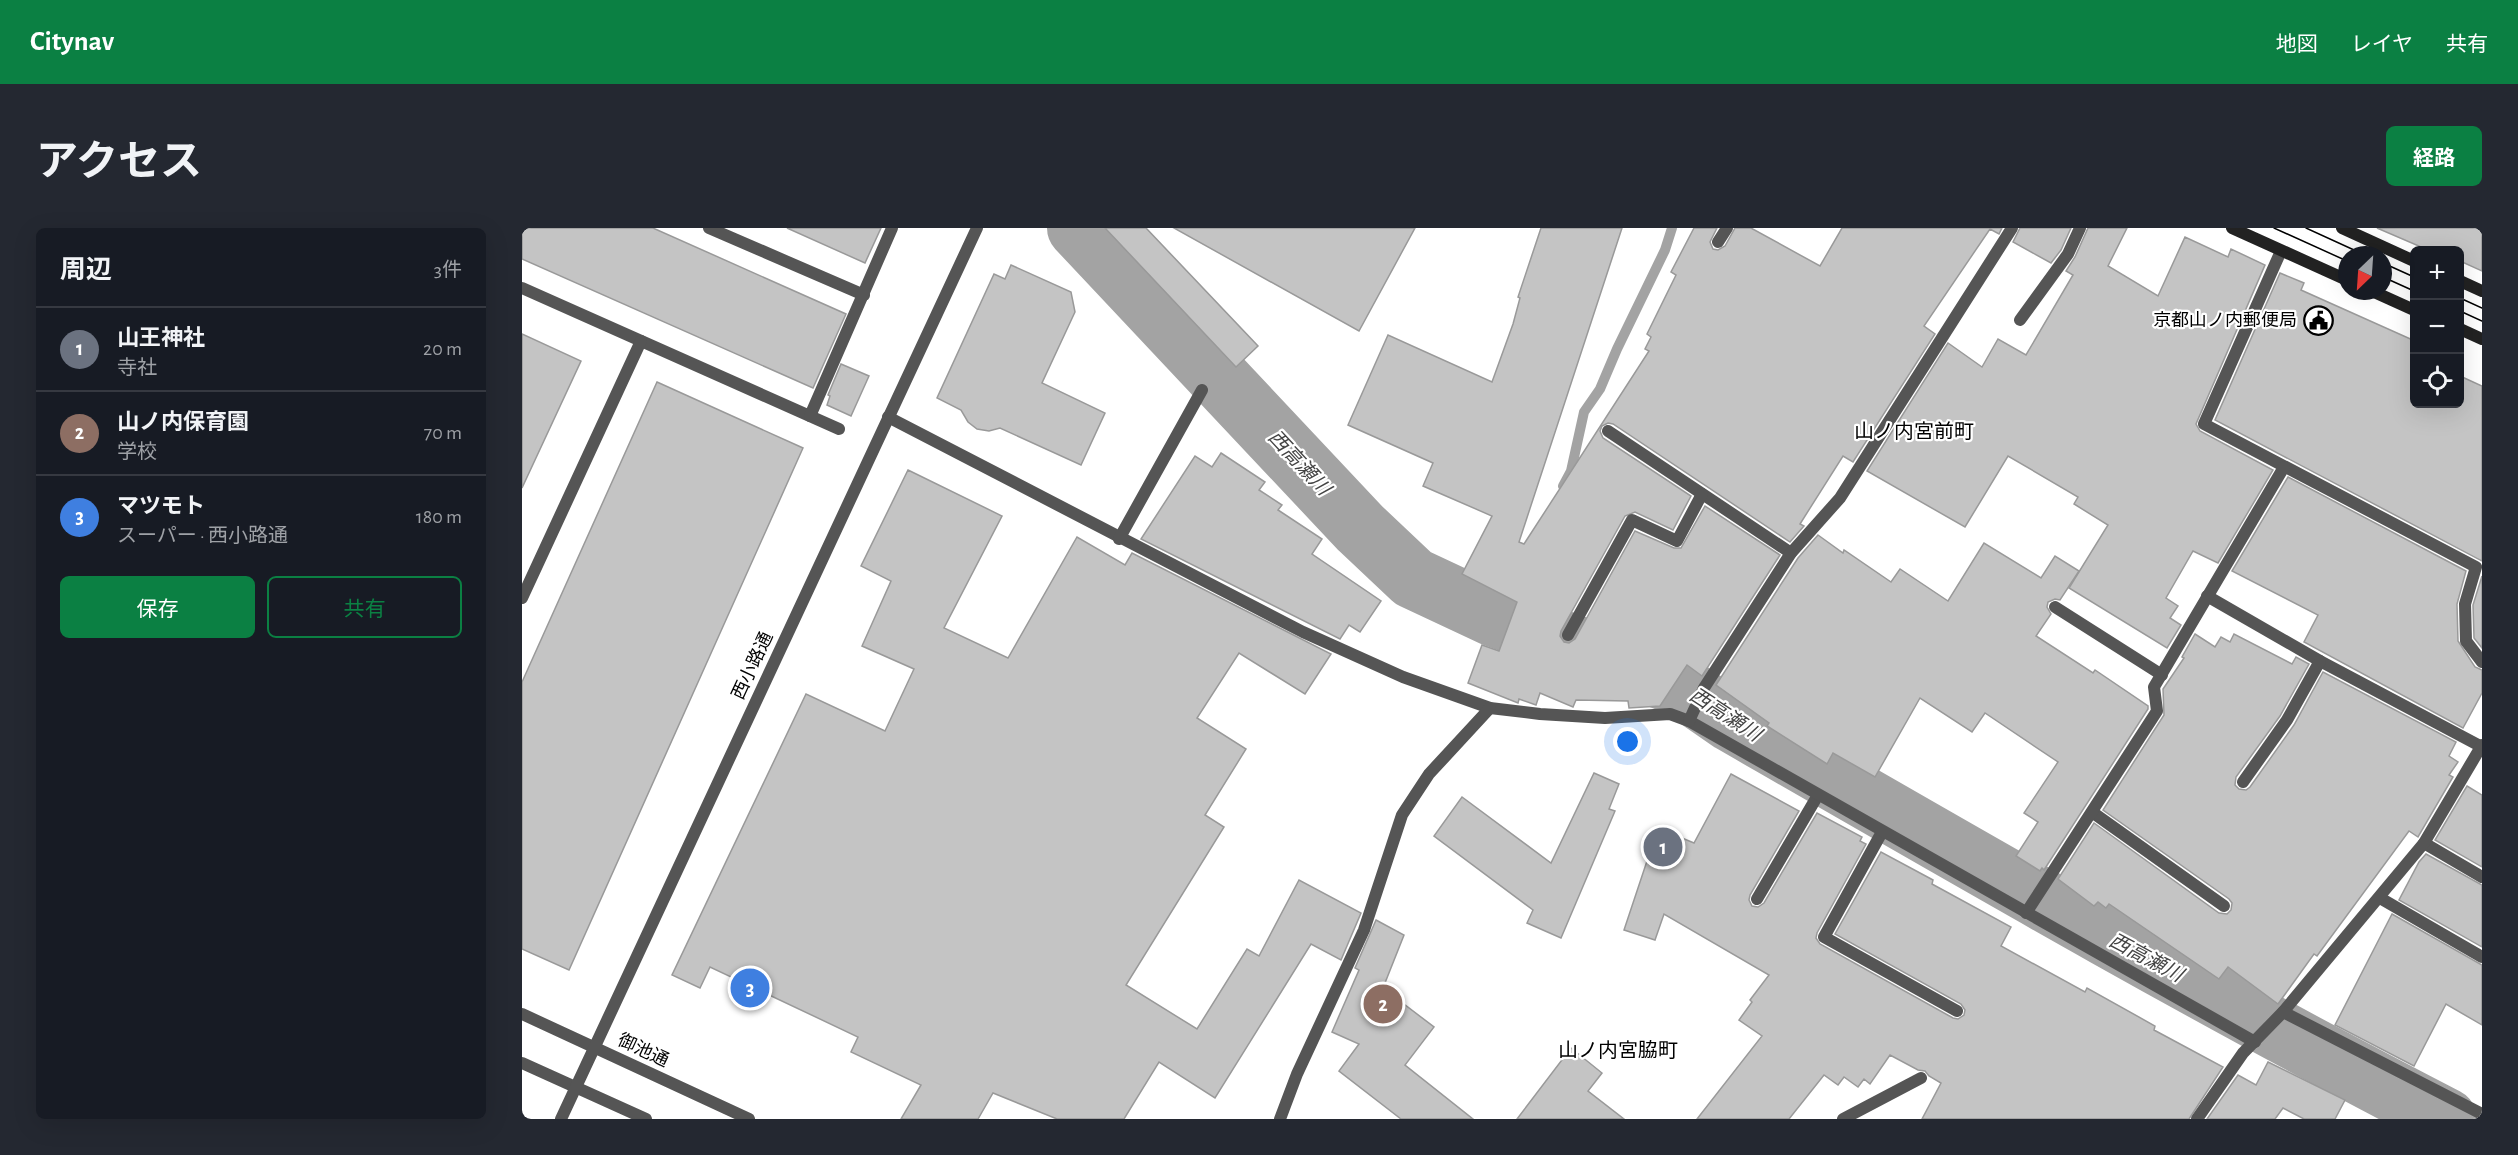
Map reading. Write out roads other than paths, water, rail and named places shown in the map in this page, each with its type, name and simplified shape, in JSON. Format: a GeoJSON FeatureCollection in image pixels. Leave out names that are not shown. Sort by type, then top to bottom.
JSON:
{"type":"FeatureCollection","features":[{"type":"Feature","properties":{"kind":"main road"},"geometry":{"type":"LineString","coordinates":[[2232,228],[2338,276]]}},
{"type":"Feature","properties":{"kind":"main road"},"geometry":{"type":"LineString","coordinates":[[2342,228],[2410,259]]}},
{"type":"Feature","properties":{"kind":"main road"},"geometry":{"type":"LineString","coordinates":[[2464,283],[2482,291]]}},
{"type":"Feature","properties":{"kind":"main road"},"geometry":{"type":"LineString","coordinates":[[2392,300],[2410,308]]}},
{"type":"Feature","properties":{"kind":"main road"},"geometry":{"type":"LineString","coordinates":[[2464,331],[2482,339]]}},
{"type":"Feature","properties":{"kind":"street"},"geometry":{"type":"LineString","coordinates":[[709,228],[864,295]]}},
{"type":"Feature","properties":{"kind":"street"},"geometry":{"type":"LineString","coordinates":[[810,416],[892,228]]}},
{"type":"Feature","properties":{"kind":"street","name":"西小路通"},"geometry":{"type":"LineString","coordinates":[[561,1119],[977,228]]}},
{"type":"Feature","properties":{"kind":"street"},"geometry":{"type":"LineString","coordinates":[[1719,243],[1727,228]]}},
{"type":"Feature","properties":{"kind":"street"},"geometry":{"type":"LineString","coordinates":[[1691,716],[1704,688],[1791,553],[1839,498],[2012,228]]}},
{"type":"Feature","properties":{"kind":"street"},"geometry":{"type":"LineString","coordinates":[[2020,320],[2068,254],[2080,228]]}},
{"type":"Feature","properties":{"kind":"street"},"geometry":{"type":"LineString","coordinates":[[2281,251],[2204,424],[2475,567],[2465,604],[2466,641],[2482,662]]}},
{"type":"Feature","properties":{"kind":"street"},"geometry":{"type":"LineString","coordinates":[[522,288],[838,429]]}},
{"type":"Feature","properties":{"kind":"street"},"geometry":{"type":"LineString","coordinates":[[522,598],[641,341]]}},
{"type":"Feature","properties":{"kind":"street"},"geometry":{"type":"LineString","coordinates":[[1119,538],[1202,390]]}},
{"type":"Feature","properties":{"kind":"street"},"geometry":{"type":"LineString","coordinates":[[888,417],[1119,538],[1361,660],[1403,677],[1490,708],[1605,718],[1670,714],[1691,716],[1721,737],[1881,832],[2258,1038]]}},
{"type":"Feature","properties":{"kind":"street"},"geometry":{"type":"LineString","coordinates":[[1608,431],[1791,553]]}},
{"type":"Feature","properties":{"kind":"street"},"geometry":{"type":"LineString","coordinates":[[2026,913],[2157,711],[2154,687],[2284,466]]}},
{"type":"Feature","properties":{"kind":"street"},"geometry":{"type":"LineString","coordinates":[[1568,635],[1632,520],[1677,541],[1702,494]]}},
{"type":"Feature","properties":{"kind":"street"},"geometry":{"type":"LineString","coordinates":[[2197,1119],[2243,1053],[2279,1017],[2424,843],[2482,746],[2320,661],[2207,596]]}},
{"type":"Feature","properties":{"kind":"street"},"geometry":{"type":"LineString","coordinates":[[2055,607],[2162,675]]}},
{"type":"Feature","properties":{"kind":"street"},"geometry":{"type":"LineString","coordinates":[[2243,782],[2287,720],[2320,661]]}},
{"type":"Feature","properties":{"kind":"street"},"geometry":{"type":"LineString","coordinates":[[1280,1119],[1297,1074],[1364,930],[1402,815],[1429,774],[1490,708]]}},
{"type":"Feature","properties":{"kind":"street"},"geometry":{"type":"LineString","coordinates":[[1757,899],[1818,795]]}},
{"type":"Feature","properties":{"kind":"street"},"geometry":{"type":"LineString","coordinates":[[2092,812],[2224,906]]}},
{"type":"Feature","properties":{"kind":"street"},"geometry":{"type":"LineString","coordinates":[[1881,832],[1824,937],[1957,1011]]}},
{"type":"Feature","properties":{"kind":"street"},"geometry":{"type":"LineString","coordinates":[[2424,843],[2482,877]]}},
{"type":"Feature","properties":{"kind":"street"},"geometry":{"type":"LineString","coordinates":[[2380,898],[2482,957]]}},
{"type":"Feature","properties":{"kind":"street","name":"御池通"},"geometry":{"type":"LineString","coordinates":[[522,1014],[749,1119]]}},
{"type":"Feature","properties":{"kind":"street"},"geometry":{"type":"LineString","coordinates":[[2279,1017],[2482,1114]]}},
{"type":"Feature","properties":{"kind":"street"},"geometry":{"type":"LineString","coordinates":[[522,1062],[646,1119]]}},
{"type":"Feature","properties":{"kind":"street"},"geometry":{"type":"LineString","coordinates":[[1843,1119],[1921,1078]]}},
{"type":"Feature","properties":{"kind":"waterway","name":"西高瀬川"},"geometry":{"type":"LineString","coordinates":[[1078,228],[1360,528],[1413,578],[1492,615],[1679,685],[1731,721],[2086,924],[2355,1072],[2446,1119]]}},
{"type":"Feature","properties":{"kind":"waterway"},"geometry":{"type":"LineString","coordinates":[[1563,486],[1571,471],[1584,412],[1600,389],[1665,250],[1672,228]]}},
{"type":"Feature","properties":{"kind":"waterway"},"geometry":{"type":"LineString","coordinates":[[1492,615],[1510,584]]}},
{"type":"Feature","properties":{"kind":"tram line"},"geometry":{"type":"LineString","coordinates":[[2274,228],[2338,257]]}},
{"type":"Feature","properties":{"kind":"tram line"},"geometry":{"type":"LineString","coordinates":[[2306,228],[2345,246]]}},
{"type":"Feature","properties":{"kind":"tram line"},"geometry":{"type":"LineString","coordinates":[[2392,267],[2410,275]]}},
{"type":"Feature","properties":{"kind":"tram line"},"geometry":{"type":"LineString","coordinates":[[2392,281],[2410,289]]}},
{"type":"Feature","properties":{"kind":"tram line"},"geometry":{"type":"LineString","coordinates":[[2464,300],[2482,308]]}},
{"type":"Feature","properties":{"kind":"tram line"},"geometry":{"type":"LineString","coordinates":[[2464,313],[2482,321]]}},
{"type":"Feature","properties":{"kind":"place","name":"京都山ノ内郵便局"},"geometry":{"type":"Point","coordinates":[2318,321]}},
{"type":"Feature","properties":{"kind":"place","name":"山王神社"},"geometry":{"type":"Point","coordinates":[1663,847]}},
{"type":"Feature","properties":{"kind":"place","name":"マツモト"},"geometry":{"type":"Point","coordinates":[750,988]}},
{"type":"Feature","properties":{"kind":"place","name":"山ノ内保育園"},"geometry":{"type":"Point","coordinates":[1383,1004]}},
{"type":"Feature","properties":{"kind":"district","name":"山ノ内宮前町"},"geometry":{"type":"Point","coordinates":[1914,432]}},
{"type":"Feature","properties":{"kind":"district","name":"山ノ内宮脇町"},"geometry":{"type":"Point","coordinates":[1618,1051]}}]}
